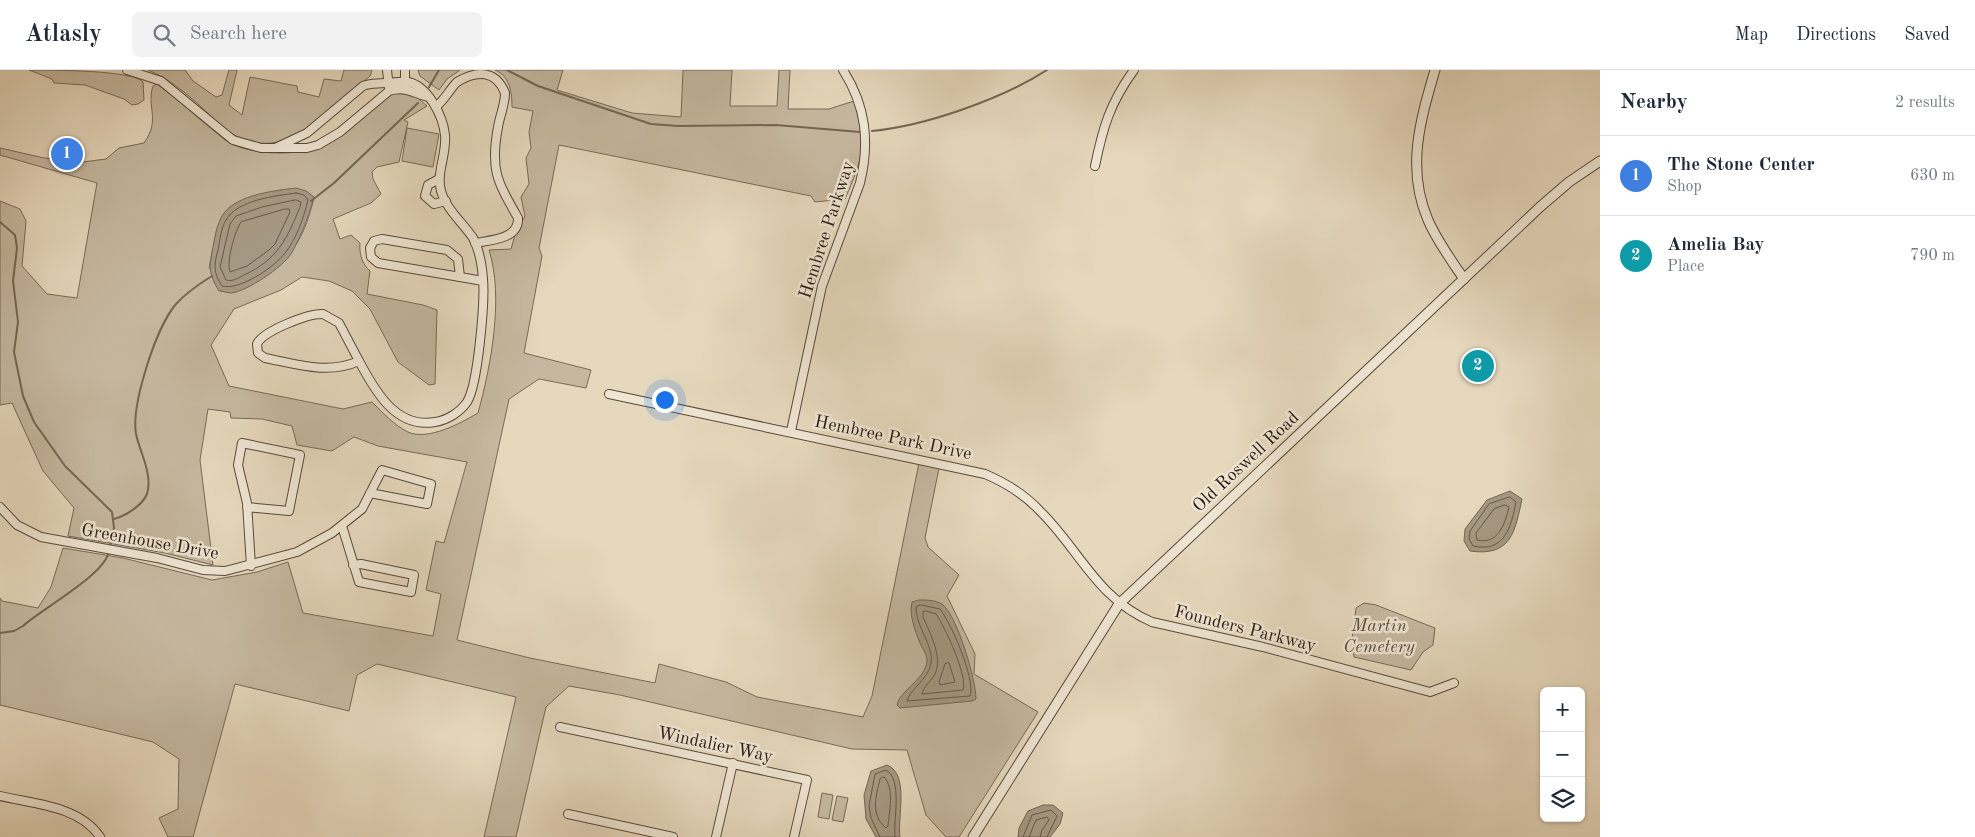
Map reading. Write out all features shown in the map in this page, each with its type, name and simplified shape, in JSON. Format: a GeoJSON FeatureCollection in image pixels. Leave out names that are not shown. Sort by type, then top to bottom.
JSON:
{"type":"FeatureCollection","features":[{"type":"Feature","properties":{"kind":"street"},"geometry":{"type":"LineString","coordinates":[[127,70],[161,81],[234,140],[253,148],[307,148],[318,145],[340,132],[388,87]]}},
{"type":"Feature","properties":{"kind":"street"},"geometry":{"type":"LineString","coordinates":[[386,70],[388,87]]}},
{"type":"Feature","properties":{"kind":"street"},"geometry":{"type":"LineString","coordinates":[[405,70],[405,85]]}},
{"type":"Feature","properties":{"kind":"street"},"geometry":{"type":"LineString","coordinates":[[437,106],[464,76],[478,71],[484,70],[494,75],[505,93],[494,165],[496,175],[518,218],[518,223],[516,230],[510,234],[475,243]]}},
{"type":"Feature","properties":{"kind":"street","name":"Hembree Parkway"},"geometry":{"type":"LineString","coordinates":[[791,432],[822,286],[865,165],[866,148],[863,114],[854,88],[844,70]]}},
{"type":"Feature","properties":{"kind":"street"},"geometry":{"type":"LineString","coordinates":[[1095,166],[1102,130],[1110,109],[1118,92],[1134,70]]}},
{"type":"Feature","properties":{"kind":"street"},"geometry":{"type":"LineString","coordinates":[[1435,70],[1419,123],[1416,144],[1417,181],[1428,220],[1464,279]]}},
{"type":"Feature","properties":{"kind":"street"},"geometry":{"type":"LineString","coordinates":[[275,148],[307,134],[363,86],[388,87],[405,85],[428,97],[437,106],[445,134],[440,179],[446,201],[475,243],[483,281],[474,384],[466,402],[452,416],[427,423],[414,422],[401,417],[378,394],[338,323],[323,314],[310,315],[264,335],[257,344],[258,352],[265,358],[319,368],[340,368],[359,361]]}},
{"type":"Feature","properties":{"kind":"street","name":"Old Roswell Road"},"geometry":{"type":"LineString","coordinates":[[973,837],[1119,604],[1540,206],[1569,182],[1600,162]]}},
{"type":"Feature","properties":{"kind":"street"},"geometry":{"type":"LineString","coordinates":[[440,179],[428,185],[426,196],[434,204],[446,201]]}},
{"type":"Feature","properties":{"kind":"street"},"geometry":{"type":"LineString","coordinates":[[460,277],[458,259],[447,250],[382,239],[374,241],[370,248],[371,257],[378,263],[483,281]]}},
{"type":"Feature","properties":{"kind":"street","name":"Hembree Park Drive"},"geometry":{"type":"LineString","coordinates":[[609,394],[966,468],[1002,481],[1023,495],[1040,510],[1091,575],[1119,604]]}},
{"type":"Feature","properties":{"kind":"street"},"geometry":{"type":"LineString","coordinates":[[247,507],[289,511],[300,455],[242,443],[238,465],[247,507],[251,566]]}},
{"type":"Feature","properties":{"kind":"street","name":"Greenhouse Drive"},"geometry":{"type":"LineString","coordinates":[[0,507],[10,518],[28,532],[41,537],[215,571],[251,566],[297,552],[342,526],[362,509],[370,493],[382,470],[431,484],[427,504],[370,493]]}},
{"type":"Feature","properties":{"kind":"street"},"geometry":{"type":"LineString","coordinates":[[342,526],[353,565],[359,582],[411,592],[414,575],[361,564],[353,565]]}},
{"type":"Feature","properties":{"kind":"street","name":"Founders Parkway"},"geometry":{"type":"LineString","coordinates":[[1119,604],[1152,622],[1263,647],[1430,692],[1454,683]]}},
{"type":"Feature","properties":{"kind":"street","name":"Windalier Way"},"geometry":{"type":"LineString","coordinates":[[560,727],[807,780],[794,837]]}},
{"type":"Feature","properties":{"kind":"street"},"geometry":{"type":"LineString","coordinates":[[716,837],[732,764]]}},
{"type":"Feature","properties":{"kind":"street"},"geometry":{"type":"LineString","coordinates":[[0,796],[73,814],[90,824],[100,837]]}},
{"type":"Feature","properties":{"kind":"street"},"geometry":{"type":"LineString","coordinates":[[568,814],[673,837]]}},
{"type":"Feature","properties":{"kind":"green space"},"geometry":{"type":"Polygon","coordinates":[[[29,70],[109,73],[136,78],[143,82],[144,100],[132,105],[124,99],[85,85],[54,83],[52,79],[29,70]]]}},
{"type":"Feature","properties":{"kind":"green space"},"geometry":{"type":"Polygon","coordinates":[[[148,70],[185,70],[193,81],[216,97],[222,95],[229,70],[237,70],[229,105],[242,115],[250,77],[297,86],[298,92],[319,97],[324,79],[341,81],[344,70],[372,70],[370,76],[336,106],[300,133],[280,141],[260,143],[239,138],[218,123],[176,86],[148,70]]]}},
{"type":"Feature","properties":{"kind":"green space"},"geometry":{"type":"Polygon","coordinates":[[[418,70],[460,70],[447,79],[439,90],[420,76],[418,70]]]}},
{"type":"Feature","properties":{"kind":"green space"},"geometry":{"type":"Polygon","coordinates":[[[495,70],[563,70],[557,90],[632,113],[681,117],[683,70],[732,70],[730,106],[777,106],[779,70],[790,70],[788,109],[829,109],[854,101],[862,141],[856,173],[845,199],[815,202],[811,196],[559,145],[539,248],[542,256],[524,353],[591,370],[586,388],[539,379],[509,399],[457,640],[530,658],[655,683],[659,664],[726,682],[757,697],[863,717],[872,696],[919,463],[939,468],[925,538],[928,547],[959,575],[947,596],[975,654],[974,674],[1038,712],[959,837],[946,837],[926,815],[907,750],[852,749],[620,695],[569,686],[546,707],[516,837],[484,837],[516,697],[377,664],[357,675],[349,711],[235,684],[193,837],[168,837],[159,818],[178,809],[179,759],[153,742],[0,705],[0,598],[2,601],[38,608],[51,587],[63,548],[123,558],[212,580],[257,572],[288,562],[303,613],[433,636],[441,594],[426,590],[436,541],[444,543],[467,462],[378,446],[354,437],[332,451],[297,445],[292,426],[262,419],[231,418],[230,412],[208,409],[200,460],[213,565],[165,553],[68,536],[74,508],[43,471],[12,403],[0,405],[0,201],[20,209],[26,221],[22,266],[47,294],[77,298],[97,183],[0,155],[0,148],[44,158],[83,162],[106,159],[119,148],[144,143],[152,127],[151,93],[153,86],[157,84],[225,140],[246,149],[273,153],[300,151],[322,144],[387,96],[399,92],[413,95],[427,106],[404,120],[408,122],[399,162],[377,167],[372,172],[373,179],[381,194],[371,203],[333,219],[340,239],[351,235],[360,243],[362,258],[370,271],[367,294],[423,305],[437,310],[435,384],[429,385],[398,362],[370,309],[352,291],[329,281],[302,277],[281,290],[234,309],[211,345],[229,386],[343,409],[372,402],[408,432],[416,434],[434,433],[478,413],[491,353],[496,310],[493,269],[489,250],[511,249],[515,235],[525,216],[521,197],[529,184],[526,158],[531,148],[529,132],[533,111],[512,107],[509,85],[500,73],[495,70]],[[281,190],[234,204],[216,233],[209,268],[237,291],[267,274],[289,255],[297,243],[304,230],[314,197],[281,190]]]}},
{"type":"Feature","properties":{"kind":"green space"},"geometry":{"type":"Polygon","coordinates":[[[407,128],[439,134],[433,167],[402,161],[407,128]]]}},
{"type":"Feature","properties":{"kind":"green space","name":"Martin Cemetery"},"geometry":{"type":"Polygon","coordinates":[[[1364,603],[1376,605],[1435,628],[1433,645],[1423,652],[1411,670],[1354,657],[1352,639],[1356,608],[1364,603]]]}},
{"type":"Feature","properties":{"kind":"green space"},"geometry":{"type":"Polygon","coordinates":[[[822,793],[833,795],[829,819],[818,817],[822,793]]]}},
{"type":"Feature","properties":{"kind":"green space"},"geometry":{"type":"Polygon","coordinates":[[[837,796],[848,798],[843,822],[832,820],[837,796]]]}},
{"type":"Feature","properties":{"kind":"water"},"geometry":{"type":"Polygon","coordinates":[[[296,188],[306,191],[314,197],[304,226],[291,254],[272,272],[254,284],[238,292],[219,291],[211,274],[210,265],[217,230],[225,212],[233,205],[253,196],[296,188]]]}},
{"type":"Feature","properties":{"kind":"water"},"geometry":{"type":"Polygon","coordinates":[[[1510,491],[1522,499],[1517,522],[1509,540],[1503,546],[1494,550],[1484,552],[1470,551],[1464,541],[1465,529],[1487,500],[1510,491]]]}},
{"type":"Feature","properties":{"kind":"water"},"geometry":{"type":"Polygon","coordinates":[[[931,600],[942,604],[948,610],[965,648],[976,699],[972,701],[900,708],[897,705],[903,694],[922,674],[927,661],[912,618],[912,602],[931,600]]]}},
{"type":"Feature","properties":{"kind":"water"},"geometry":{"type":"Polygon","coordinates":[[[887,765],[894,770],[900,787],[900,837],[876,837],[866,819],[864,795],[871,771],[887,765]]]}},
{"type":"Feature","properties":{"kind":"water"},"geometry":{"type":"Polygon","coordinates":[[[1043,805],[1053,805],[1063,813],[1060,824],[1050,837],[1018,837],[1019,828],[1028,811],[1043,805]]]}},
{"type":"Feature","properties":{"kind":"waterway"},"geometry":{"type":"LineString","coordinates":[[429,87],[439,70]]}},
{"type":"Feature","properties":{"kind":"waterway"},"geometry":{"type":"LineString","coordinates":[[507,70],[538,86],[651,124],[678,126],[776,125],[860,132]]}},
{"type":"Feature","properties":{"kind":"waterway"},"geometry":{"type":"LineString","coordinates":[[872,131],[915,123],[962,110],[1008,91],[1047,70]]}},
{"type":"Feature","properties":{"kind":"waterway"},"geometry":{"type":"LineString","coordinates":[[311,201],[334,183],[418,103]]}},
{"type":"Feature","properties":{"kind":"waterway"},"geometry":{"type":"LineString","coordinates":[[0,222],[15,235],[17,248],[13,281],[18,322],[14,352],[23,396],[34,422],[65,466],[112,512],[114,528],[110,547]]}},
{"type":"Feature","properties":{"kind":"waterway"},"geometry":{"type":"LineString","coordinates":[[114,519],[133,510],[147,494],[147,471],[136,434],[135,421],[141,386],[153,348],[168,315],[176,304],[212,276]]}},
{"type":"Feature","properties":{"kind":"waterway"},"geometry":{"type":"LineString","coordinates":[[0,633],[14,631],[23,626],[71,591],[96,571],[109,552]]}},
{"type":"Feature","properties":{"kind":"place","name":"The Stone Center"},"geometry":{"type":"Point","coordinates":[67,154]}},
{"type":"Feature","properties":{"kind":"place","name":"Amelia Bay"},"geometry":{"type":"Point","coordinates":[1478,366]}}]}
